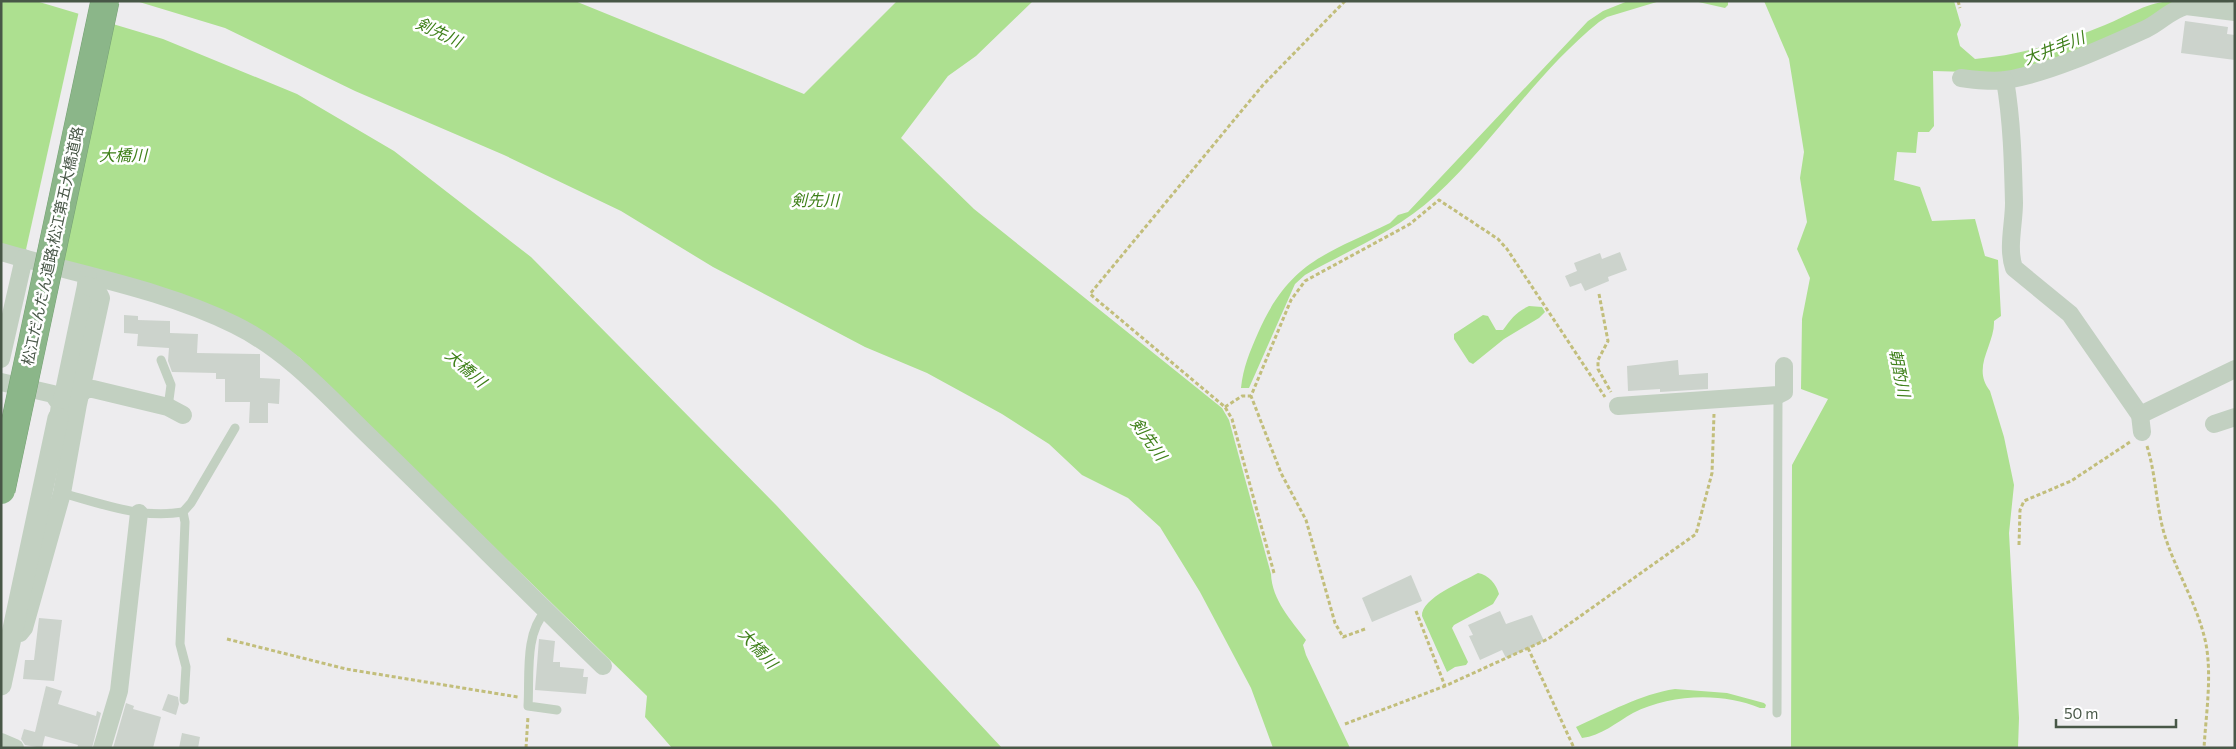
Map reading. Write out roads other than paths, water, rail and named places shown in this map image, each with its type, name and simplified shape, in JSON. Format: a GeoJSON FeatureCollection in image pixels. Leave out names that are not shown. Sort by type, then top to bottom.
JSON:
{"type":"FeatureCollection","features":[{"type":"Feature","properties":{"kind":"highway","name":"松江だんだん道路;松江第五大橋道路"},"geometry":{"type":"LineString","coordinates":[[1,490],[105,1]]}},
{"type":"Feature","properties":{"kind":"street"},"geometry":{"type":"LineString","coordinates":[[1960,78],[2006,80],[2048,69],[2139,32],[2158,22],[2177,4],[2235,12]]}},
{"type":"Feature","properties":{"kind":"street"},"geometry":{"type":"LineString","coordinates":[[2006,80],[2012,119],[2014,204],[2011,256],[2014,268],[2070,314],[2141,423],[2235,369]]}},
{"type":"Feature","properties":{"kind":"street"},"geometry":{"type":"LineString","coordinates":[[1,252],[87,280],[164,297],[236,325],[276,350],[302,372],[603,666]]}},
{"type":"Feature","properties":{"kind":"street"},"geometry":{"type":"LineString","coordinates":[[1,360],[24,258]]}},
{"type":"Feature","properties":{"kind":"street"},"geometry":{"type":"LineString","coordinates":[[12,632],[20,633],[24,628],[62,493],[80,394],[101,298],[97,290],[87,280]]}},
{"type":"Feature","properties":{"kind":"street"},"geometry":{"type":"LineString","coordinates":[[1,685],[87,280]]}},
{"type":"Feature","properties":{"kind":"street"},"geometry":{"type":"LineString","coordinates":[[1613,404],[1715,400],[1778,395],[1784,392],[1784,366]]}},
{"type":"Feature","properties":{"kind":"street"},"geometry":{"type":"LineString","coordinates":[[1,382],[53,394],[60,404],[59,414]]}},
{"type":"Feature","properties":{"kind":"street"},"geometry":{"type":"LineString","coordinates":[[80,394],[87,389],[93,389],[175,411]]}},
{"type":"Feature","properties":{"kind":"street"},"geometry":{"type":"LineString","coordinates":[[2214,424],[2235,417]]}},
{"type":"Feature","properties":{"kind":"street"},"geometry":{"type":"LineString","coordinates":[[102,748],[119,690],[139,513]]}},
{"type":"Feature","properties":{"kind":"street"},"geometry":{"type":"LineString","coordinates":[[1,742],[15,748]]}},
{"type":"Feature","properties":{"kind":"lane"},"geometry":{"type":"LineString","coordinates":[[161,360],[171,385],[175,411]]}},
{"type":"Feature","properties":{"kind":"lane"},"geometry":{"type":"LineString","coordinates":[[1777,713],[1778,395]]}},
{"type":"Feature","properties":{"kind":"lane"},"geometry":{"type":"LineString","coordinates":[[62,493],[139,513],[169,514],[183,512],[191,503],[235,428]]}},
{"type":"Feature","properties":{"kind":"lane"},"geometry":{"type":"LineString","coordinates":[[183,512],[185,522],[180,644],[186,673],[184,700]]}},
{"type":"Feature","properties":{"kind":"lane"},"geometry":{"type":"LineString","coordinates":[[546,611],[538,622],[533,640],[528,702],[557,710]]}},
{"type":"Feature","properties":{"kind":"water","name":"大橋川"},"geometry":{"type":"Polygon","coordinates":[[[1,1],[36,1],[163,39],[297,94],[394,151],[531,257],[777,506],[1002,748],[672,748],[645,717],[647,696],[300,358],[257,328],[1,247],[1,1]]]}},
{"type":"Feature","properties":{"kind":"water","name":"剣先川"},"geometry":{"type":"Polygon","coordinates":[[[136,1],[575,1],[804,94],[897,1],[1033,1],[976,56],[948,76],[901,138],[974,209],[1222,408],[1229,420],[1275,592],[1283,609],[1306,640],[1303,645],[1306,655],[1350,748],[1273,748],[1251,688],[1200,592],[1160,527],[1128,498],[1082,475],[1049,444],[1002,414],[927,373],[865,347],[713,267],[621,211],[504,155],[355,91],[225,28],[136,1]]]}},
{"type":"Feature","properties":{"kind":"water"},"geometry":{"type":"Polygon","coordinates":[[[1628,1],[1660,1],[1607,17],[1599,22],[1555,63],[1476,153],[1435,196],[1405,220],[1305,275],[1295,284],[1249,388],[1241,388],[1247,360],[1258,333],[1270,309],[1283,290],[1297,275],[1328,253],[1390,223],[1398,215],[1408,212],[1588,21],[1603,11],[1628,1]]]}},
{"type":"Feature","properties":{"kind":"water"},"geometry":{"type":"Polygon","coordinates":[[[1694,1],[1728,1],[1728,5],[1725,8],[1694,1]]]}},
{"type":"Feature","properties":{"kind":"water"},"geometry":{"type":"Polygon","coordinates":[[[1764,1],[1954,1],[1961,25],[1957,34],[1960,46],[1975,59],[2008,55],[2057,43],[2155,3],[2173,1],[2174,4],[2156,16],[2071,53],[2006,73],[1933,71],[1934,126],[1929,132],[1918,132],[1916,153],[1897,152],[1894,180],[1920,187],[1932,221],[1975,219],[1985,256],[1998,260],[2001,316],[1994,321],[1983,365],[1983,373],[2004,437],[2014,485],[2009,533],[2019,718],[2018,748],[1791,748],[1792,465],[1828,399],[1801,389],[1802,319],[1810,278],[1797,249],[1807,222],[1800,178],[1804,152],[1789,59],[1764,1]]]}},
{"type":"Feature","properties":{"kind":"water"},"geometry":{"type":"Polygon","coordinates":[[[1529,306],[1542,307],[1545,312],[1539,318],[1504,339],[1473,364],[1469,362],[1454,339],[1454,334],[1483,315],[1488,316],[1496,330],[1503,330],[1514,316],[1529,306]]]}},
{"type":"Feature","properties":{"kind":"water"},"geometry":{"type":"Polygon","coordinates":[[[1478,573],[1492,580],[1499,594],[1493,604],[1454,625],[1452,628],[1468,662],[1466,665],[1455,667],[1447,672],[1422,616],[1424,609],[1428,603],[1444,591],[1478,573]]]}},
{"type":"Feature","properties":{"kind":"water"},"geometry":{"type":"Polygon","coordinates":[[[1675,689],[1727,693],[1766,705],[1765,708],[1760,708],[1729,699],[1696,697],[1663,702],[1648,707],[1589,737],[1582,738],[1576,727],[1650,695],[1675,689]]]}},
{"type":"Feature","properties":{"kind":"water label","name":"大井手川"},"geometry":{"type":"Point","coordinates":[2054,48]}},
{"type":"Feature","properties":{"kind":"water label","name":"朝酌川"},"geometry":{"type":"Point","coordinates":[1900,373]}}]}
